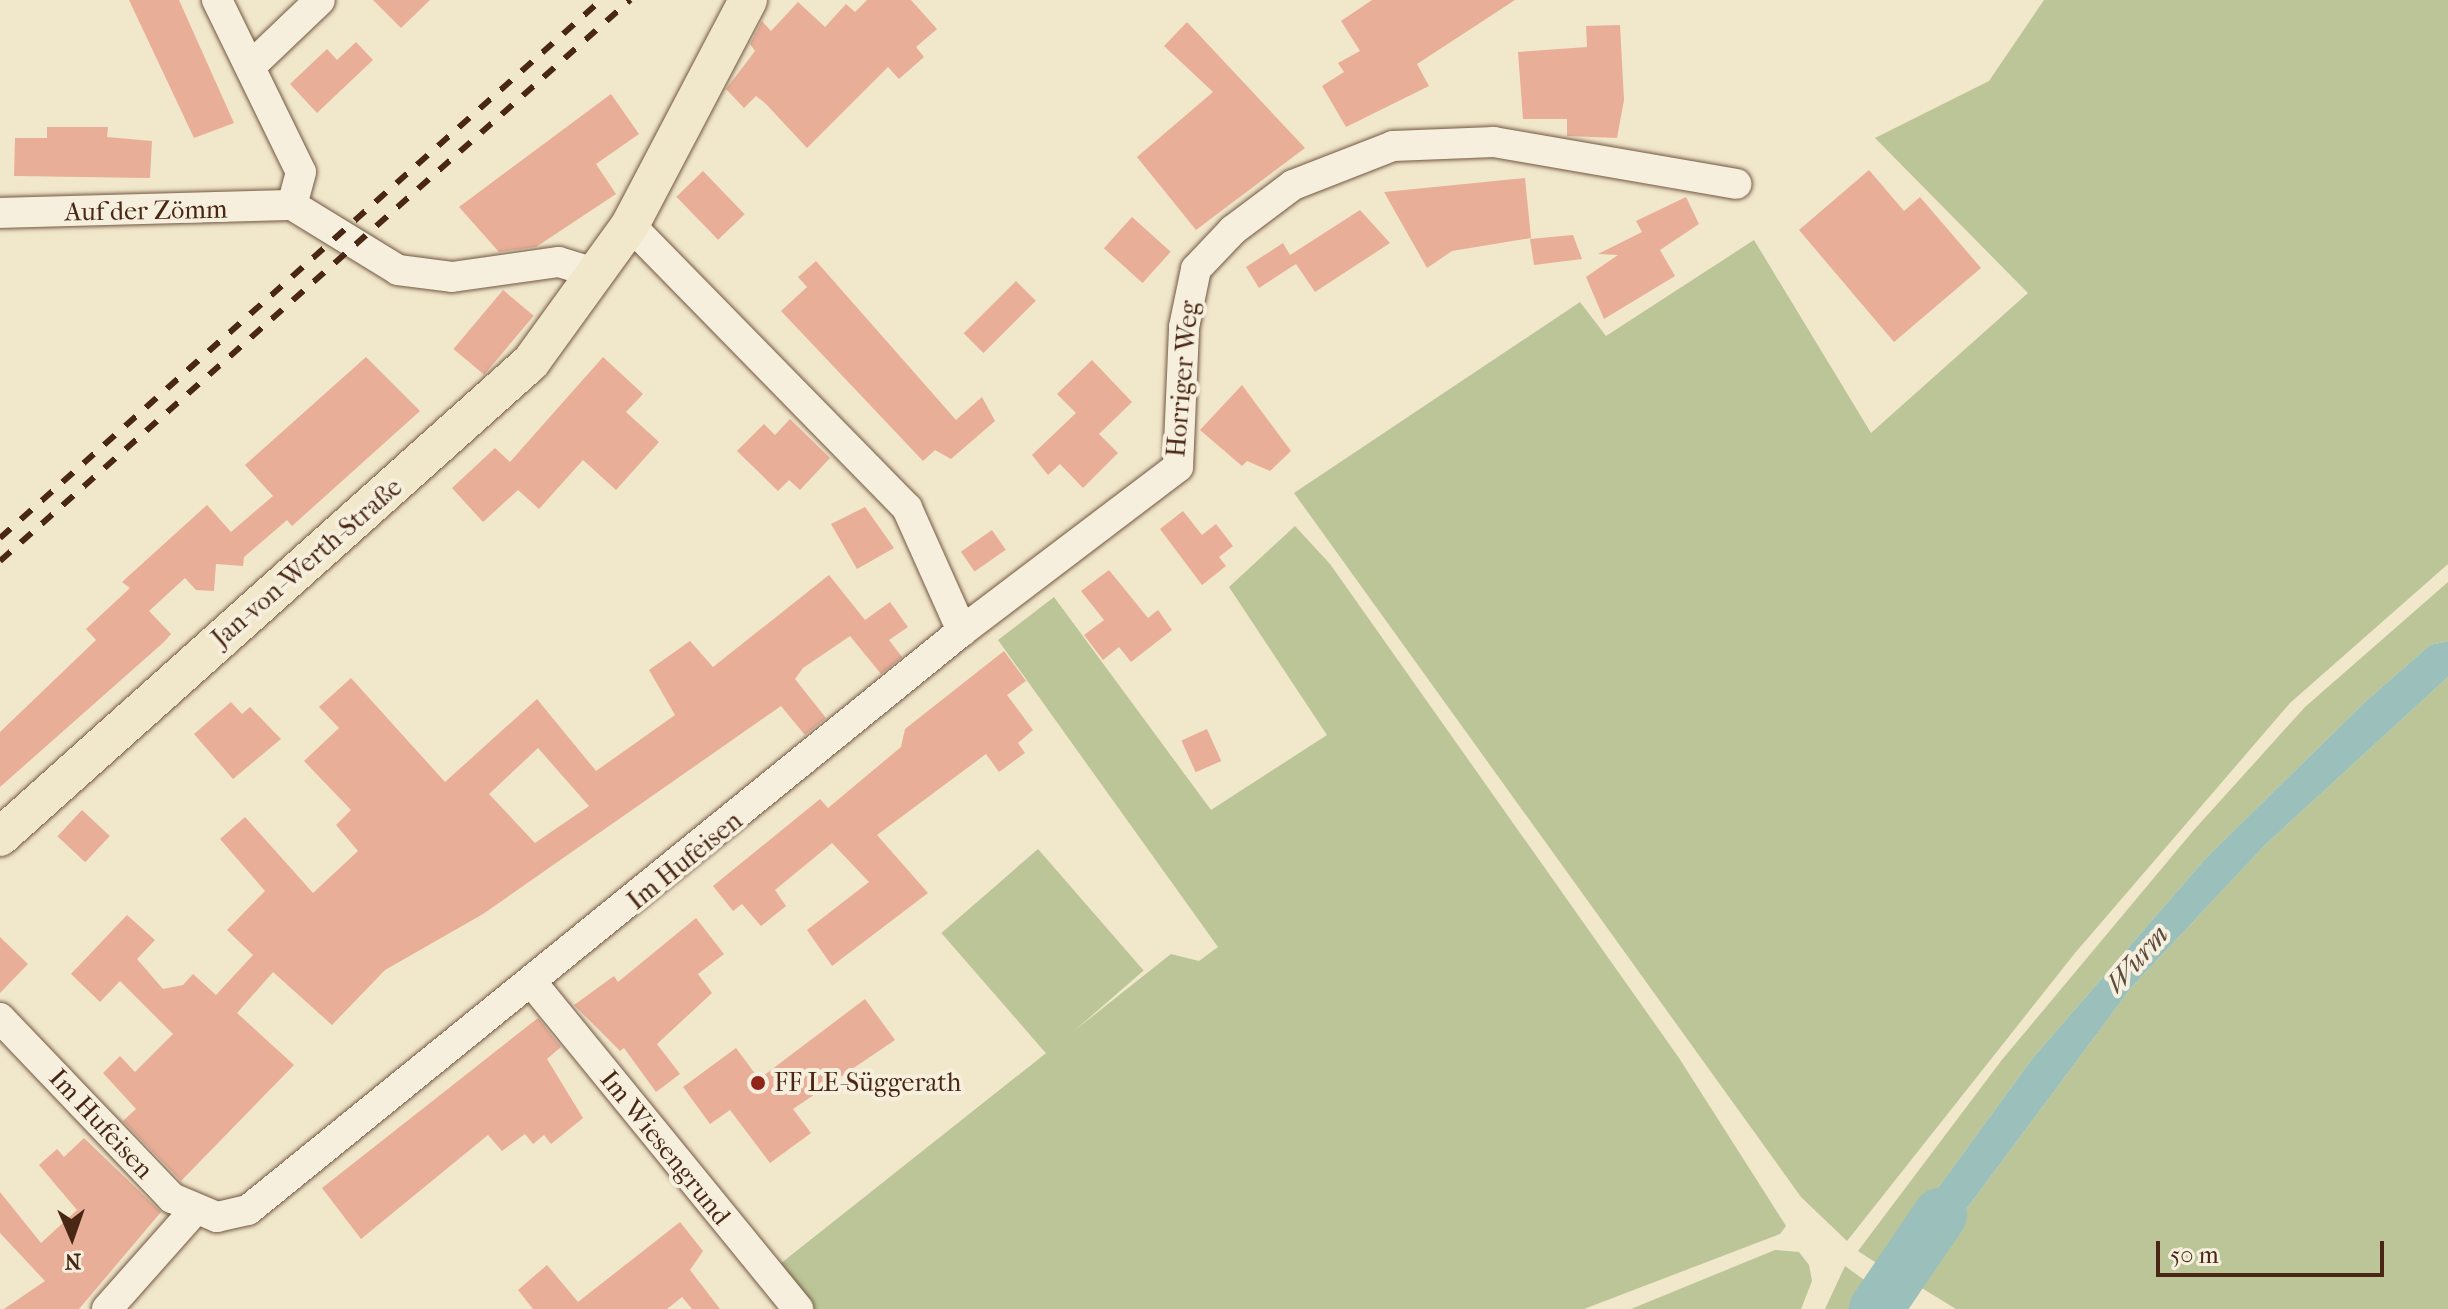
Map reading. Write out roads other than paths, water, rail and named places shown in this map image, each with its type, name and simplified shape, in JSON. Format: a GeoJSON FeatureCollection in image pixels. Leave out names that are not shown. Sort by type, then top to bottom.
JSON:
{"type":"FeatureCollection","features":[{"type":"Feature","properties":{"kind":"main road","name":"Jan-von-Werth-Straße"},"geometry":{"type":"LineString","coordinates":[[0,837],[531,362],[598,274],[630,225],[748,0]]}},
{"type":"Feature","properties":{"kind":"street"},"geometry":{"type":"LineString","coordinates":[[217,0],[301,172],[292,205],[398,270],[452,277],[559,262],[598,274]]}},
{"type":"Feature","properties":{"kind":"street"},"geometry":{"type":"LineString","coordinates":[[251,66],[320,0]]}},
{"type":"Feature","properties":{"kind":"street","name":"Horriger Weg"},"geometry":{"type":"LineString","coordinates":[[962,631],[1178,467],[1184,327],[1196,269],[1233,230],[1293,185],[1393,146],[1494,142],[1736,184]]}},
{"type":"Feature","properties":{"kind":"street","name":"Auf der Zömm"},"geometry":{"type":"LineString","coordinates":[[0,213],[292,205]]}},
{"type":"Feature","properties":{"kind":"street"},"geometry":{"type":"LineString","coordinates":[[630,225],[907,508],[962,631]]}},
{"type":"Feature","properties":{"kind":"street","name":"Im Hufeisen"},"geometry":{"type":"LineString","coordinates":[[0,1018],[193,1212],[248,1210],[534,985],[962,631]]}},
{"type":"Feature","properties":{"kind":"street","name":"Im Wiesengrund"},"geometry":{"type":"LineString","coordinates":[[534,985],[798,1309]]}},
{"type":"Feature","properties":{"kind":"street"},"geometry":{"type":"LineString","coordinates":[[107,1309],[193,1212]]}},
{"type":"Feature","properties":{"kind":"water"},"geometry":{"type":"Polygon","coordinates":[[[2448,641],[2448,677],[2265,845],[2131,988],[1912,1282],[1881,1266],[2032,1059],[2206,858],[2365,702],[2430,645],[2448,641]]]}},
{"type":"Feature","properties":{"kind":"water"},"geometry":{"type":"Polygon","coordinates":[[[1871,1285],[1896,1302],[1893,1309],[1856,1309],[1871,1285]]]}},
{"type":"Feature","properties":{"kind":"waterway","name":"Wurm"},"geometry":{"type":"LineString","coordinates":[[1876,1309],[1940,1215]]}},
{"type":"Feature","properties":{"kind":"railway"},"geometry":{"type":"LineString","coordinates":[[0,538],[601,0]]}},
{"type":"Feature","properties":{"kind":"railway"},"geometry":{"type":"LineString","coordinates":[[0,561],[630,0]]}},
{"type":"Feature","properties":{"kind":"place","name":"FF LE-Süggerath"},"geometry":{"type":"Point","coordinates":[758,1083]}}]}
